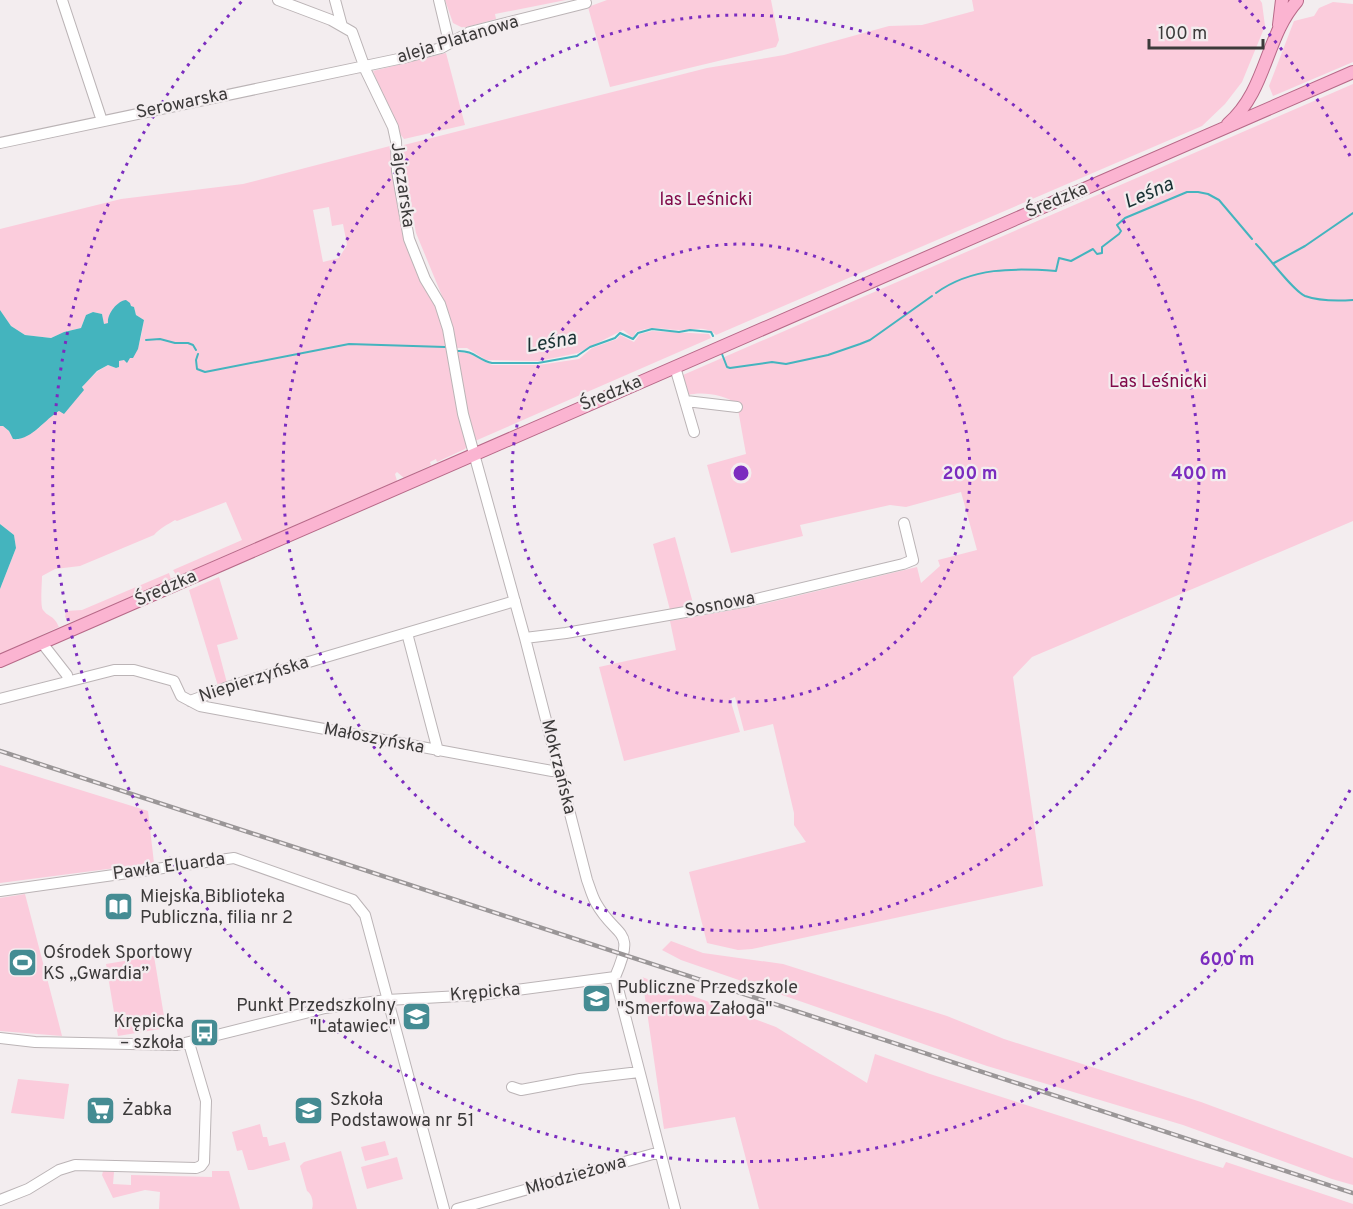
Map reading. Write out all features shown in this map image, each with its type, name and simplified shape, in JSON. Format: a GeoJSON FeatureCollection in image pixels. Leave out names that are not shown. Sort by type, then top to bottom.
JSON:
{"type":"FeatureCollection","features":[{"type":"Feature","properties":{"kind":"main road"},"geometry":{"type":"LineString","coordinates":[[1278,32],[1282,0]]}},
{"type":"Feature","properties":{"kind":"main road"},"geometry":{"type":"LineString","coordinates":[[1223,129],[1251,97],[1278,32],[1298,0]]}},
{"type":"Feature","properties":{"kind":"main road","name":"Średzka"},"geometry":{"type":"LineString","coordinates":[[0,661],[1353,72]]}},
{"type":"Feature","properties":{"kind":"street"},"geometry":{"type":"LineString","coordinates":[[62,0],[102,122]]}},
{"type":"Feature","properties":{"kind":"street"},"geometry":{"type":"LineString","coordinates":[[278,0],[342,26]]}},
{"type":"Feature","properties":{"kind":"street"},"geometry":{"type":"LineString","coordinates":[[335,0],[342,26]]}},
{"type":"Feature","properties":{"kind":"street"},"geometry":{"type":"LineString","coordinates":[[439,0],[449,42]]}},
{"type":"Feature","properties":{"kind":"street","name":"aleja Platanowa"},"geometry":{"type":"LineString","coordinates":[[364,67],[441,48],[470,32],[586,3]]}},
{"type":"Feature","properties":{"kind":"street","name":"Jajczarska"},"geometry":{"type":"LineString","coordinates":[[342,26],[355,36],[364,67],[393,127],[397,171],[409,239],[425,279],[440,304],[448,329],[463,414],[475,453]]}},
{"type":"Feature","properties":{"kind":"street","name":"Serowarska"},"geometry":{"type":"LineString","coordinates":[[0,142],[364,67]]}},
{"type":"Feature","properties":{"kind":"street"},"geometry":{"type":"LineString","coordinates":[[675,367],[694,432]]}},
{"type":"Feature","properties":{"kind":"street"},"geometry":{"type":"LineString","coordinates":[[686,401],[737,407]]}},
{"type":"Feature","properties":{"kind":"street","name":"Mokrzańska"},"geometry":{"type":"LineString","coordinates":[[475,453],[578,848],[595,902],[624,940],[624,955],[615,977]]}},
{"type":"Feature","properties":{"kind":"street","name":"Sosnowa"},"geometry":{"type":"LineString","coordinates":[[525,638],[748,601],[913,560],[904,522]]}},
{"type":"Feature","properties":{"kind":"street","name":"Niepierzyńska"},"geometry":{"type":"LineString","coordinates":[[0,699],[114,670],[134,670],[174,681],[181,696],[190,701],[225,688],[515,601]]}},
{"type":"Feature","properties":{"kind":"street"},"geometry":{"type":"LineString","coordinates":[[407,633],[438,751]]}},
{"type":"Feature","properties":{"kind":"street"},"geometry":{"type":"LineString","coordinates":[[42,643],[67,675],[68,681]]}},
{"type":"Feature","properties":{"kind":"street","name":"Małoszyńska"},"geometry":{"type":"LineString","coordinates":[[190,701],[200,706],[438,751],[552,771],[559,770]]}},
{"type":"Feature","properties":{"kind":"street","name":"Pawła Eluarda"},"geometry":{"type":"LineString","coordinates":[[0,891],[234,858],[349,897],[357,903],[363,911],[387,1000]]}},
{"type":"Feature","properties":{"kind":"street"},"geometry":{"type":"LineString","coordinates":[[615,977],[675,1209]]}},
{"type":"Feature","properties":{"kind":"street","name":"Krępicka"},"geometry":{"type":"LineString","coordinates":[[0,1038],[35,1042],[166,1046],[189,1043],[326,1008],[387,1000],[479,994],[615,977]]}},
{"type":"Feature","properties":{"kind":"street"},"geometry":{"type":"LineString","coordinates":[[387,1000],[444,1209]]}},
{"type":"Feature","properties":{"kind":"street"},"geometry":{"type":"LineString","coordinates":[[0,1200],[28,1189],[59,1170],[75,1165],[196,1168],[201,1166],[204,1162],[206,1101],[189,1043]]}},
{"type":"Feature","properties":{"kind":"street"},"geometry":{"type":"LineString","coordinates":[[512,1087],[520,1090],[580,1079],[639,1072]]}},
{"type":"Feature","properties":{"kind":"street","name":"Młodzieżowa"},"geometry":{"type":"LineString","coordinates":[[457,1209],[660,1152]]}},
{"type":"Feature","properties":{"kind":"green space"},"geometry":{"type":"Polygon","coordinates":[[[445,0],[566,0],[495,14],[496,19],[463,28],[453,23],[445,0]]]}},
{"type":"Feature","properties":{"kind":"green space"},"geometry":{"type":"Polygon","coordinates":[[[607,0],[771,0],[779,40],[776,47],[610,87],[588,7],[607,0]]]}},
{"type":"Feature","properties":{"kind":"green space","name":"las Leśnicki"},"geometry":{"type":"Polygon","coordinates":[[[972,0],[1260,0],[1265,26],[1242,82],[1225,104],[1202,126],[716,335],[704,329],[653,328],[636,332],[633,338],[623,330],[578,353],[539,361],[486,360],[467,348],[456,348],[447,308],[416,233],[401,154],[404,145],[707,68],[784,55],[889,26],[922,25],[974,11],[972,0]]]}},
{"type":"Feature","properties":{"kind":"green space"},"geometry":{"type":"Polygon","coordinates":[[[1333,2],[1353,4],[1353,62],[1273,96],[1269,86],[1294,21],[1314,16],[1319,8],[1333,2]]]}},
{"type":"Feature","properties":{"kind":"green space"},"geometry":{"type":"Polygon","coordinates":[[[446,53],[465,125],[404,139],[397,130],[373,71],[446,53]]]}},
{"type":"Feature","properties":{"kind":"green space","name":"Las Leśnicki"},"geometry":{"type":"Polygon","coordinates":[[[1353,84],[1353,521],[1032,657],[1013,677],[1043,886],[752,949],[738,950],[707,943],[689,872],[806,842],[794,825],[794,813],[773,724],[744,731],[735,697],[730,699],[740,732],[624,761],[599,667],[676,650],[670,621],[750,607],[917,567],[921,583],[940,566],[938,560],[977,550],[961,492],[906,507],[890,505],[800,525],[803,536],[731,553],[707,465],[746,454],[737,404],[714,395],[700,393],[688,395],[683,375],[1353,84]]]}},
{"type":"Feature","properties":{"kind":"green space"},"geometry":{"type":"Polygon","coordinates":[[[390,146],[395,158],[396,194],[439,306],[467,446],[437,462],[436,459],[430,462],[431,465],[404,478],[397,472],[395,474],[397,481],[177,576],[173,570],[242,540],[226,502],[175,520],[154,535],[80,566],[55,569],[42,576],[42,604],[43,610],[55,620],[59,627],[0,654],[0,589],[16,548],[14,535],[0,524],[0,426],[3,426],[17,440],[38,429],[51,415],[70,406],[84,384],[98,371],[108,365],[119,367],[119,361],[126,359],[136,351],[144,320],[136,315],[134,307],[119,306],[114,309],[108,323],[104,325],[102,314],[93,312],[86,315],[81,328],[51,338],[25,335],[11,326],[0,310],[0,229],[121,199],[243,184],[390,146]],[[329,207],[313,210],[323,262],[339,258],[347,245],[343,224],[332,226],[329,207]]]}},
{"type":"Feature","properties":{"kind":"green space"},"geometry":{"type":"Polygon","coordinates":[[[652,331],[709,334],[711,338],[475,441],[464,400],[457,352],[468,353],[492,365],[539,365],[579,359],[592,348],[617,339],[620,335],[634,342],[640,334],[652,331]]]}},
{"type":"Feature","properties":{"kind":"green space"},"geometry":{"type":"Polygon","coordinates":[[[675,537],[694,607],[670,610],[653,544],[675,537]]]}},
{"type":"Feature","properties":{"kind":"green space"},"geometry":{"type":"Polygon","coordinates":[[[169,573],[171,579],[83,618],[70,622],[65,617],[66,611],[82,610],[169,573]]]}},
{"type":"Feature","properties":{"kind":"green space"},"geometry":{"type":"Polygon","coordinates":[[[219,577],[238,639],[217,645],[227,683],[218,686],[189,590],[219,577]]]}},
{"type":"Feature","properties":{"kind":"green space"},"geometry":{"type":"Polygon","coordinates":[[[0,765],[148,811],[154,863],[0,883],[0,765]]]}},
{"type":"Feature","properties":{"kind":"green space","name":"Ośrodek Sportowy KS „Gwardia”"},"geometry":{"type":"Polygon","coordinates":[[[25,894],[62,1036],[0,1031],[0,898],[25,894]]]}},
{"type":"Feature","properties":{"kind":"green space"},"geometry":{"type":"Polygon","coordinates":[[[671,941],[703,953],[783,964],[947,1016],[1004,1039],[1201,1102],[1353,1158],[1353,1185],[1183,1125],[987,1066],[681,960],[662,950],[671,941]]]}},
{"type":"Feature","properties":{"kind":"green space"},"geometry":{"type":"Polygon","coordinates":[[[154,956],[166,1028],[118,1036],[106,964],[154,956]]]}},
{"type":"Feature","properties":{"kind":"green space"},"geometry":{"type":"Polygon","coordinates":[[[642,977],[776,1027],[867,1083],[875,1054],[930,1074],[1223,1168],[1226,1162],[1353,1204],[1353,1209],[759,1209],[735,1117],[664,1129],[642,977]]]}},
{"type":"Feature","properties":{"kind":"green space"},"geometry":{"type":"Polygon","coordinates":[[[18,1079],[69,1084],[64,1119],[11,1113],[18,1079]]]}},
{"type":"Feature","properties":{"kind":"green space"},"geometry":{"type":"Polygon","coordinates":[[[260,1124],[263,1137],[267,1137],[269,1146],[285,1142],[290,1160],[248,1170],[242,1150],[237,1151],[232,1132],[260,1124]]]}},
{"type":"Feature","properties":{"kind":"green space"},"geometry":{"type":"Polygon","coordinates":[[[385,1141],[389,1155],[365,1161],[361,1147],[385,1141]]]}},
{"type":"Feature","properties":{"kind":"green space"},"geometry":{"type":"Polygon","coordinates":[[[341,1151],[357,1209],[312,1209],[312,1199],[307,1191],[300,1166],[304,1162],[341,1151]]]}},
{"type":"Feature","properties":{"kind":"green space"},"geometry":{"type":"Polygon","coordinates":[[[397,1157],[403,1179],[367,1189],[361,1167],[397,1157]]]}},
{"type":"Feature","properties":{"kind":"green space"},"geometry":{"type":"Polygon","coordinates":[[[104,1168],[119,1170],[119,1172],[114,1172],[113,1184],[131,1185],[131,1175],[212,1177],[212,1171],[229,1171],[240,1209],[159,1209],[160,1192],[145,1190],[113,1198],[102,1175],[104,1168]]]}},
{"type":"Feature","properties":{"kind":"water"},"geometry":{"type":"Polygon","coordinates":[[[126,300],[134,307],[136,315],[144,320],[138,349],[133,358],[130,358],[127,363],[124,360],[119,361],[119,367],[108,365],[97,371],[82,387],[84,390],[64,414],[59,411],[26,437],[13,439],[9,431],[0,426],[0,310],[11,326],[25,335],[51,338],[81,328],[86,315],[93,312],[102,314],[104,324],[108,323],[113,308],[126,300]]]}},
{"type":"Feature","properties":{"kind":"water"},"geometry":{"type":"Polygon","coordinates":[[[0,524],[14,535],[16,548],[0,589],[0,524]]]}},
{"type":"Feature","properties":{"kind":"waterway","name":"Leśna"},"geometry":{"type":"LineString","coordinates":[[936,293],[950,284],[979,274],[1009,270],[1056,271],[1059,258],[1071,261],[1093,249],[1097,254],[1102,253],[1102,247],[1121,231],[1117,225],[1125,218],[1187,192],[1208,194],[1219,200],[1252,239]]}},
{"type":"Feature","properties":{"kind":"waterway","name":"Leśna"},"geometry":{"type":"LineString","coordinates":[[1274,263],[1305,246],[1353,213]]}},
{"type":"Feature","properties":{"kind":"waterway"},"geometry":{"type":"LineString","coordinates":[[1256,244],[1287,280],[1305,296],[1316,299],[1353,300]]}},
{"type":"Feature","properties":{"kind":"waterway","name":"Leśna"},"geometry":{"type":"LineString","coordinates":[[722,354],[727,367],[730,368],[772,362],[786,364],[828,355],[870,340],[932,296]]}},
{"type":"Feature","properties":{"kind":"waterway","name":"Leśna"},"geometry":{"type":"LineString","coordinates":[[457,351],[468,352],[492,363],[538,363],[577,356],[590,347],[615,338],[620,333],[633,339],[638,333],[652,329],[711,332],[713,336]]}},
{"type":"Feature","properties":{"kind":"waterway","name":"Leśna"},"geometry":{"type":"LineString","coordinates":[[146,340],[160,339],[175,343],[188,343],[196,350]]}},
{"type":"Feature","properties":{"kind":"waterway","name":"Leśna"},"geometry":{"type":"LineString","coordinates":[[198,354],[197,369],[205,372],[349,344],[445,347]]}},
{"type":"Feature","properties":{"kind":"railway"},"geometry":{"type":"LineString","coordinates":[[0,751],[1353,1193]]}},
{"type":"Feature","properties":{"kind":"place","name":"Miejska Biblioteka Publiczna, filia nr 2"},"geometry":{"type":"Point","coordinates":[119,907]}},
{"type":"Feature","properties":{"kind":"place","name":"Ośrodek Sportowy KS „Gwardia”"},"geometry":{"type":"Point","coordinates":[22,963]}},
{"type":"Feature","properties":{"kind":"place","name":"Publiczne Przedszkole \"Smerfowa Załoga\""},"geometry":{"type":"Point","coordinates":[596,998]}},
{"type":"Feature","properties":{"kind":"place","name":"Punkt Przedszkolny \"Latawiec\""},"geometry":{"type":"Point","coordinates":[417,1016]}},
{"type":"Feature","properties":{"kind":"place","name":"Krępicka – szkoła"},"geometry":{"type":"Point","coordinates":[205,1032]}},
{"type":"Feature","properties":{"kind":"place","name":"Żabka"},"geometry":{"type":"Point","coordinates":[101,1110]}},
{"type":"Feature","properties":{"kind":"place","name":"Szkoła Podstawowa nr 51"},"geometry":{"type":"Point","coordinates":[309,1110]}}]}
